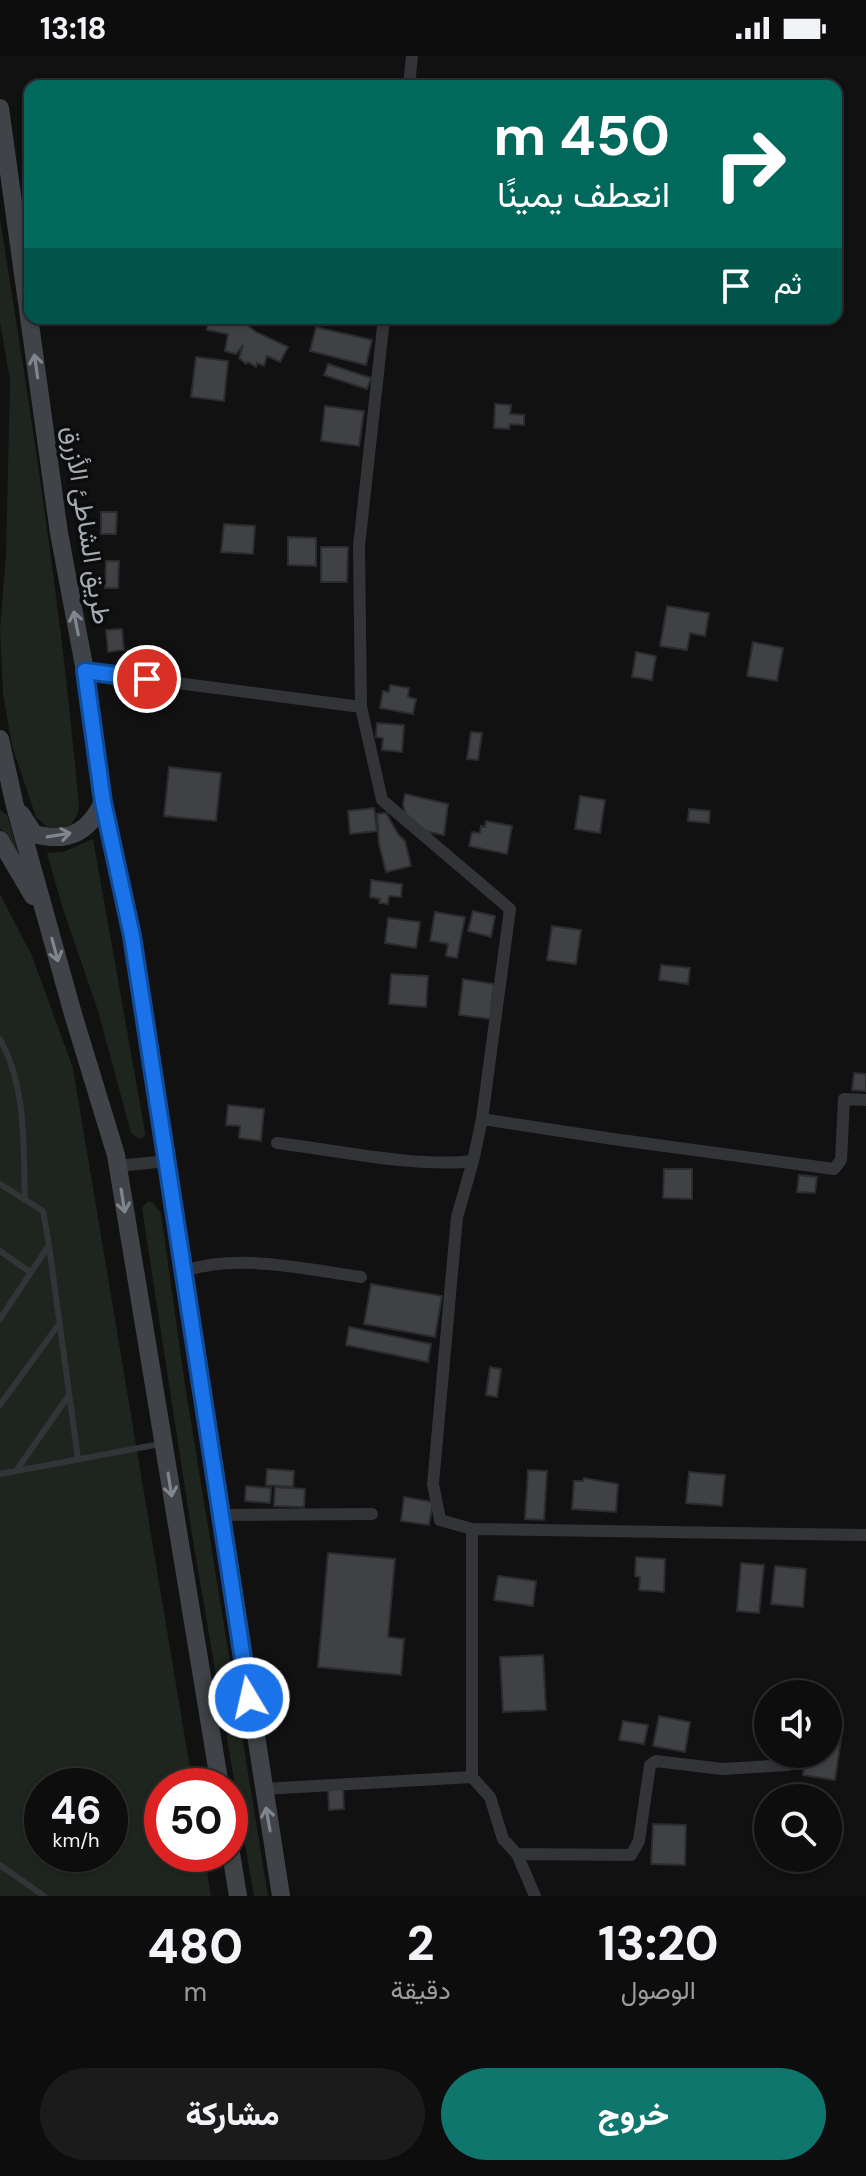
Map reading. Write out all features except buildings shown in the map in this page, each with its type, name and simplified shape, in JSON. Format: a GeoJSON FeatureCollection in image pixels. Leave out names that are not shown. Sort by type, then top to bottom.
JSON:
{"type":"FeatureCollection","features":[{"type":"Feature","properties":{"kind":"main road","name":"طريق الشاطئ الأزرق"},"geometry":{"type":"LineString","coordinates":[[0,108],[24,281]]}},
{"type":"Feature","properties":{"kind":"main road","name":"طريق الشاطئ الأزرق"},"geometry":{"type":"LineString","coordinates":[[30,324],[59,533],[85,671],[103,802],[132,936],[281,1896]]}},
{"type":"Feature","properties":{"kind":"main road"},"geometry":{"type":"LineString","coordinates":[[0,739],[7,801],[46,919],[118,1166],[217,1768]]}},
{"type":"Feature","properties":{"kind":"main road"},"geometry":{"type":"LineString","coordinates":[[7,801],[34,834],[53,839],[82,830],[94,821],[103,802]]}},
{"type":"Feature","properties":{"kind":"main road"},"geometry":{"type":"LineString","coordinates":[[0,840],[46,919]]}},
{"type":"Feature","properties":{"kind":"main road"},"geometry":{"type":"LineString","coordinates":[[234,1872],[238,1896]]}},
{"type":"Feature","properties":{"kind":"street"},"geometry":{"type":"LineString","coordinates":[[410,80],[412,56]]}},
{"type":"Feature","properties":{"kind":"street"},"geometry":{"type":"LineString","coordinates":[[383,324],[359,546],[361,707],[382,800],[510,909],[482,1119],[457,1217],[433,1484],[440,1520],[472,1529],[866,1535]]}},
{"type":"Feature","properties":{"kind":"street"},"geometry":{"type":"LineString","coordinates":[[85,671],[361,707]]}},
{"type":"Feature","properties":{"kind":"street"},"geometry":{"type":"LineString","coordinates":[[482,1119],[834,1169],[841,1160],[844,1099],[866,1100]]}},
{"type":"Feature","properties":{"kind":"street"},"geometry":{"type":"LineString","coordinates":[[277,1143],[411,1160],[473,1161]]}},
{"type":"Feature","properties":{"kind":"street"},"geometry":{"type":"LineString","coordinates":[[118,1166],[167,1161]]}},
{"type":"Feature","properties":{"kind":"street"},"geometry":{"type":"LineString","coordinates":[[184,1271],[206,1264],[280,1265],[361,1277]]}},
{"type":"Feature","properties":{"kind":"street"},"geometry":{"type":"LineString","coordinates":[[221,1515],[372,1514]]}},
{"type":"Feature","properties":{"kind":"street"},"geometry":{"type":"LineString","coordinates":[[472,1529],[472,1777],[490,1797],[503,1839],[517,1854],[535,1896]]}},
{"type":"Feature","properties":{"kind":"street"},"geometry":{"type":"LineString","coordinates":[[517,1854],[631,1855],[639,1841],[650,1765],[656,1761],[722,1769],[754,1767]]}},
{"type":"Feature","properties":{"kind":"street"},"geometry":{"type":"LineString","coordinates":[[263,1789],[472,1777]]}},
{"type":"Feature","properties":{"kind":"lane"},"geometry":{"type":"LineString","coordinates":[[0,1039],[12,1061],[22,1104],[25,1200]]}},
{"type":"Feature","properties":{"kind":"lane"},"geometry":{"type":"LineString","coordinates":[[0,1184],[43,1211],[78,1459]]}},
{"type":"Feature","properties":{"kind":"lane"},"geometry":{"type":"LineString","coordinates":[[1,1314],[49,1245]]}},
{"type":"Feature","properties":{"kind":"lane"},"geometry":{"type":"LineString","coordinates":[[0,1251],[30,1272]]}},
{"type":"Feature","properties":{"kind":"lane"},"geometry":{"type":"LineString","coordinates":[[0,1405],[59,1323]]}},
{"type":"Feature","properties":{"kind":"lane"},"geometry":{"type":"LineString","coordinates":[[16,1471],[69,1394]]}},
{"type":"Feature","properties":{"kind":"lane"},"geometry":{"type":"LineString","coordinates":[[0,1474],[164,1444]]}},
{"type":"Feature","properties":{"kind":"lane"},"geometry":{"type":"LineString","coordinates":[[0,1865],[44,1896]]}},
{"type":"Feature","properties":{"kind":"shaded area"},"geometry":{"type":"Polygon","coordinates":[[[0,219],[55,586],[79,807],[70,825],[57,829],[47,827],[36,817],[12,746],[3,693],[0,630],[6,555],[10,380],[0,322],[0,219]]]}},
{"type":"Feature","properties":{"kind":"shaded area"},"geometry":{"type":"Polygon","coordinates":[[[0,810],[7,815],[18,852],[0,828],[0,810]]]}},
{"type":"Feature","properties":{"kind":"shaded area"},"geometry":{"type":"Polygon","coordinates":[[[93,839],[145,1132],[145,1136],[139,1139],[131,1133],[98,1011],[47,853],[63,852],[93,839]]]}},
{"type":"Feature","properties":{"kind":"shaded area"},"geometry":{"type":"Polygon","coordinates":[[[0,894],[32,956],[73,1068],[190,1768],[144,1768],[144,1872],[207,1872],[211,1896],[0,1896],[0,894]]]}},
{"type":"Feature","properties":{"kind":"shaded area"},"geometry":{"type":"Polygon","coordinates":[[[148,1201],[161,1213],[185,1385],[247,1768],[232,1768],[194,1547],[142,1208],[148,1201]]]}},
{"type":"Feature","properties":{"kind":"shaded area"},"geometry":{"type":"Polygon","coordinates":[[[248,1773],[268,1896],[254,1896],[248,1861],[248,1773]]]}},
{"type":"Feature","properties":{"kind":"route"},"geometry":{"type":"LineString","coordinates":[[147,679],[85,671],[103,802],[132,936],[249,1698]]}}]}
